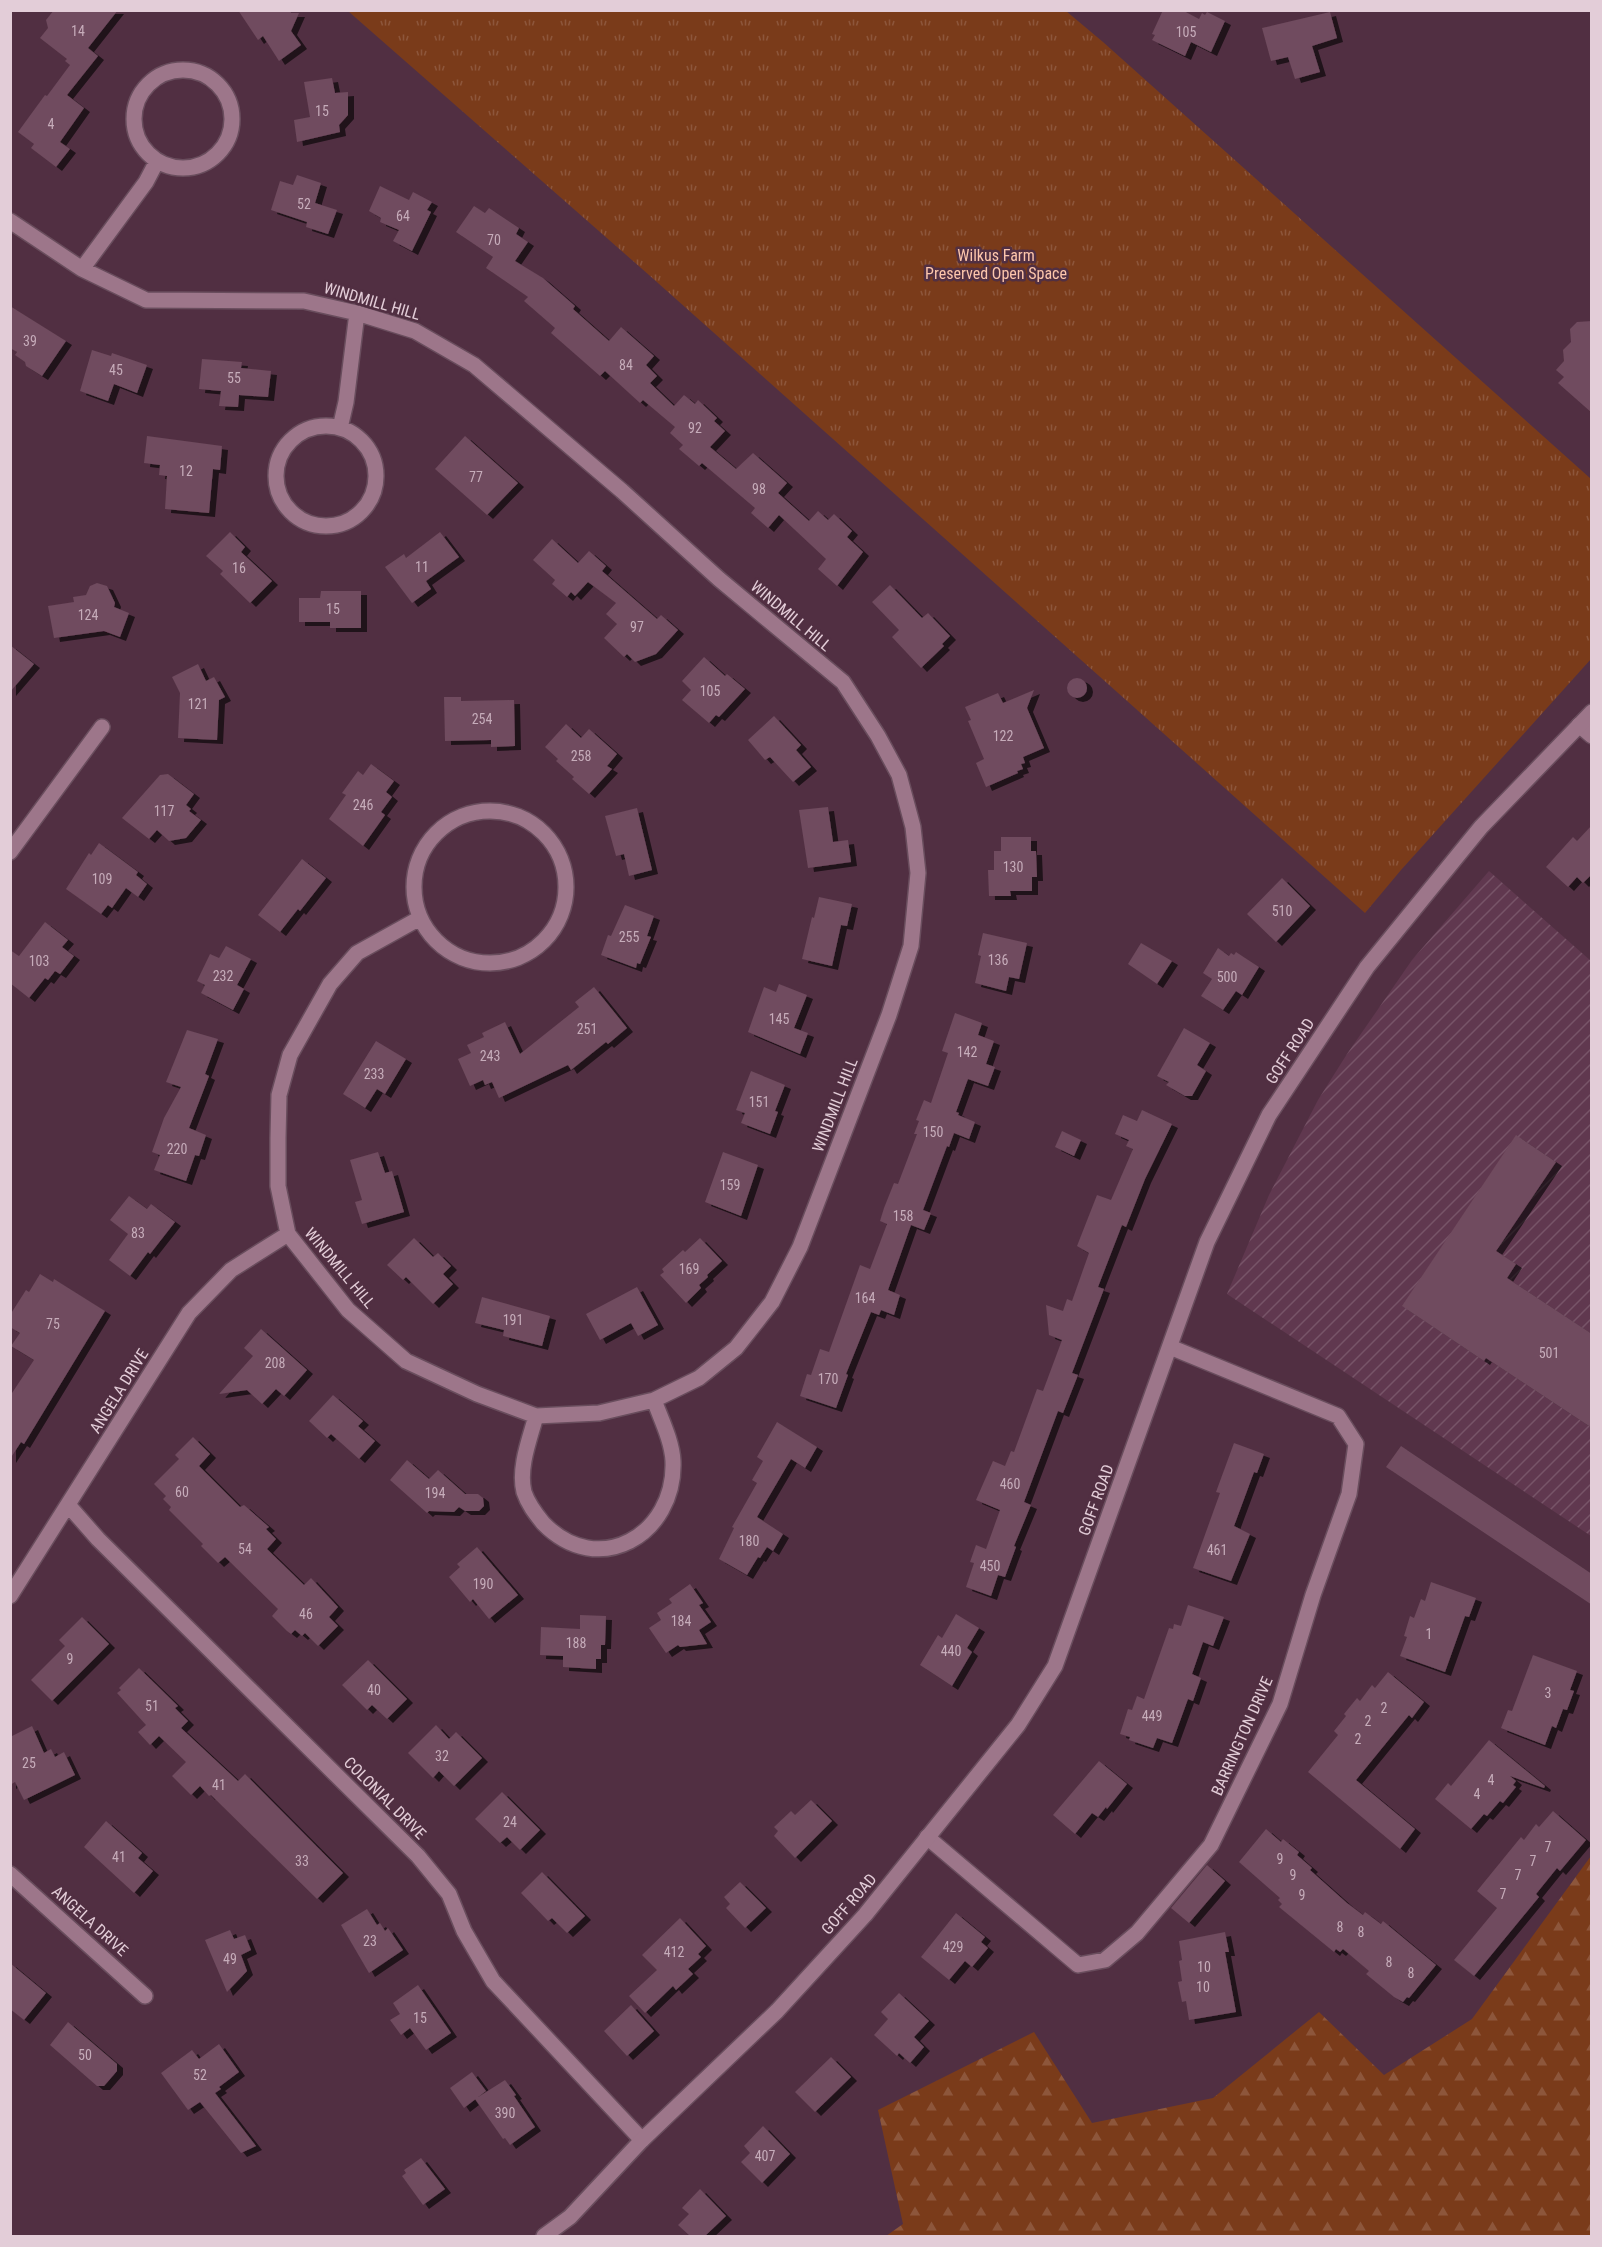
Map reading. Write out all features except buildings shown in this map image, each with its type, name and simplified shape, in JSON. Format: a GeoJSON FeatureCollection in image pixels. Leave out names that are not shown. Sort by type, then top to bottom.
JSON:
{"type":"FeatureCollection","features":[{"type":"Feature","properties":{"kind":"street"},"geometry":{"type":"LineString","coordinates":[[178,70],[194,71],[208,77],[224,93],[232,115],[231,130],[225,144],[215,156],[202,165],[187,168],[172,167],[158,161],[145,152],[137,138],[133,123],[134,108],[140,93],[150,81],[163,73],[178,70]]}},
{"type":"Feature","properties":{"kind":"street"},"geometry":{"type":"LineString","coordinates":[[82,269],[146,182],[158,161]]}},
{"type":"Feature","properties":{"kind":"street","name":"WINDMILL HILL"},"geometry":{"type":"LineString","coordinates":[[10,221],[82,269],[146,300],[304,301],[357,313],[415,331],[474,365],[622,491],[719,579],[843,682],[878,736],[899,775],[913,827],[918,873],[911,946],[889,1015],[800,1247],[772,1302],[736,1348],[699,1378],[654,1400],[599,1413],[536,1416],[477,1394],[406,1361],[348,1310],[288,1234],[278,1186],[278,1138],[279,1095],[290,1055],[330,984],[357,953],[420,918]]}},
{"type":"Feature","properties":{"kind":"street"},"geometry":{"type":"LineString","coordinates":[[340,428],[346,402],[357,313]]}},
{"type":"Feature","properties":{"kind":"street"},"geometry":{"type":"LineString","coordinates":[[324,426],[340,428],[355,436],[367,448],[374,464],[375,481],[371,498],[361,512],[346,522],[330,526],[313,524],[298,518],[286,507],[279,493],[276,478],[278,462],[284,448],[309,429],[324,426]]}},
{"type":"Feature","properties":{"kind":"street","name":"GOFF ROAD"},"geometry":{"type":"LineString","coordinates":[[544,2236],[570,2217],[642,2140],[777,2011],[864,1915],[1018,1725],[1055,1666],[1207,1242],[1275,1106],[1367,967],[1481,827],[1592,712]]}},
{"type":"Feature","properties":{"kind":"street"},"geometry":{"type":"LineString","coordinates":[[1579,726],[1592,736]]}},
{"type":"Feature","properties":{"kind":"street"},"geometry":{"type":"LineString","coordinates":[[10,852],[102,727]]}},
{"type":"Feature","properties":{"kind":"street"},"geometry":{"type":"LineString","coordinates":[[476,811],[510,813],[540,829],[561,856],[567,890],[558,923],[536,949],[504,963],[470,961],[440,945],[420,918],[413,884],[422,851],[445,824],[476,811]]}},
{"type":"Feature","properties":{"kind":"street","name":"ANGELA DRIVE"},"geometry":{"type":"LineString","coordinates":[[10,1596],[189,1313],[231,1270],[288,1234]]}},
{"type":"Feature","properties":{"kind":"street","name":"BARRINGTON DRIVE"},"geometry":{"type":"LineString","coordinates":[[927,1837],[1078,1965],[1105,1960],[1137,1932],[1211,1845],[1254,1760],[1280,1704],[1313,1595],[1349,1494],[1356,1444],[1338,1416],[1170,1347]]}},
{"type":"Feature","properties":{"kind":"street"},"geometry":{"type":"LineString","coordinates":[[536,1416],[524,1468],[524,1491],[532,1511],[552,1532],[575,1545],[605,1550],[624,1545],[646,1532],[662,1508],[672,1482],[673,1460],[654,1400]]}},
{"type":"Feature","properties":{"kind":"street","name":"COLONIAL DRIVE"},"geometry":{"type":"LineString","coordinates":[[69,1506],[98,1539],[418,1856],[449,1894],[464,1931],[493,1981],[642,2140]]}},
{"type":"Feature","properties":{"kind":"street","name":"ANGELA DRIVE"},"geometry":{"type":"LineString","coordinates":[[10,1874],[145,1996]]}},
{"type":"Feature","properties":{"kind":"shaded area"},"geometry":{"type":"Polygon","coordinates":[[[1489,871],[1591,961],[1591,1536],[1227,1294],[1269,1195],[1318,1100],[1412,960],[1489,871]]]}},
{"type":"Feature","properties":{"kind":"green space","name":"Wilkus Farm Preserved Open Space"},"geometry":{"type":"Polygon","coordinates":[[[348,11],[1066,11],[1591,479],[1591,659],[1365,913],[649,275],[348,11]]]}},
{"type":"Feature","properties":{"kind":"green space"},"geometry":{"type":"Polygon","coordinates":[[[1591,1856],[1591,2236],[886,2236],[903,2224],[878,2110],[1034,2032],[1092,2123],[1213,2098],[1319,2012],[1384,2075],[1472,2019],[1591,1856]]]}}]}
